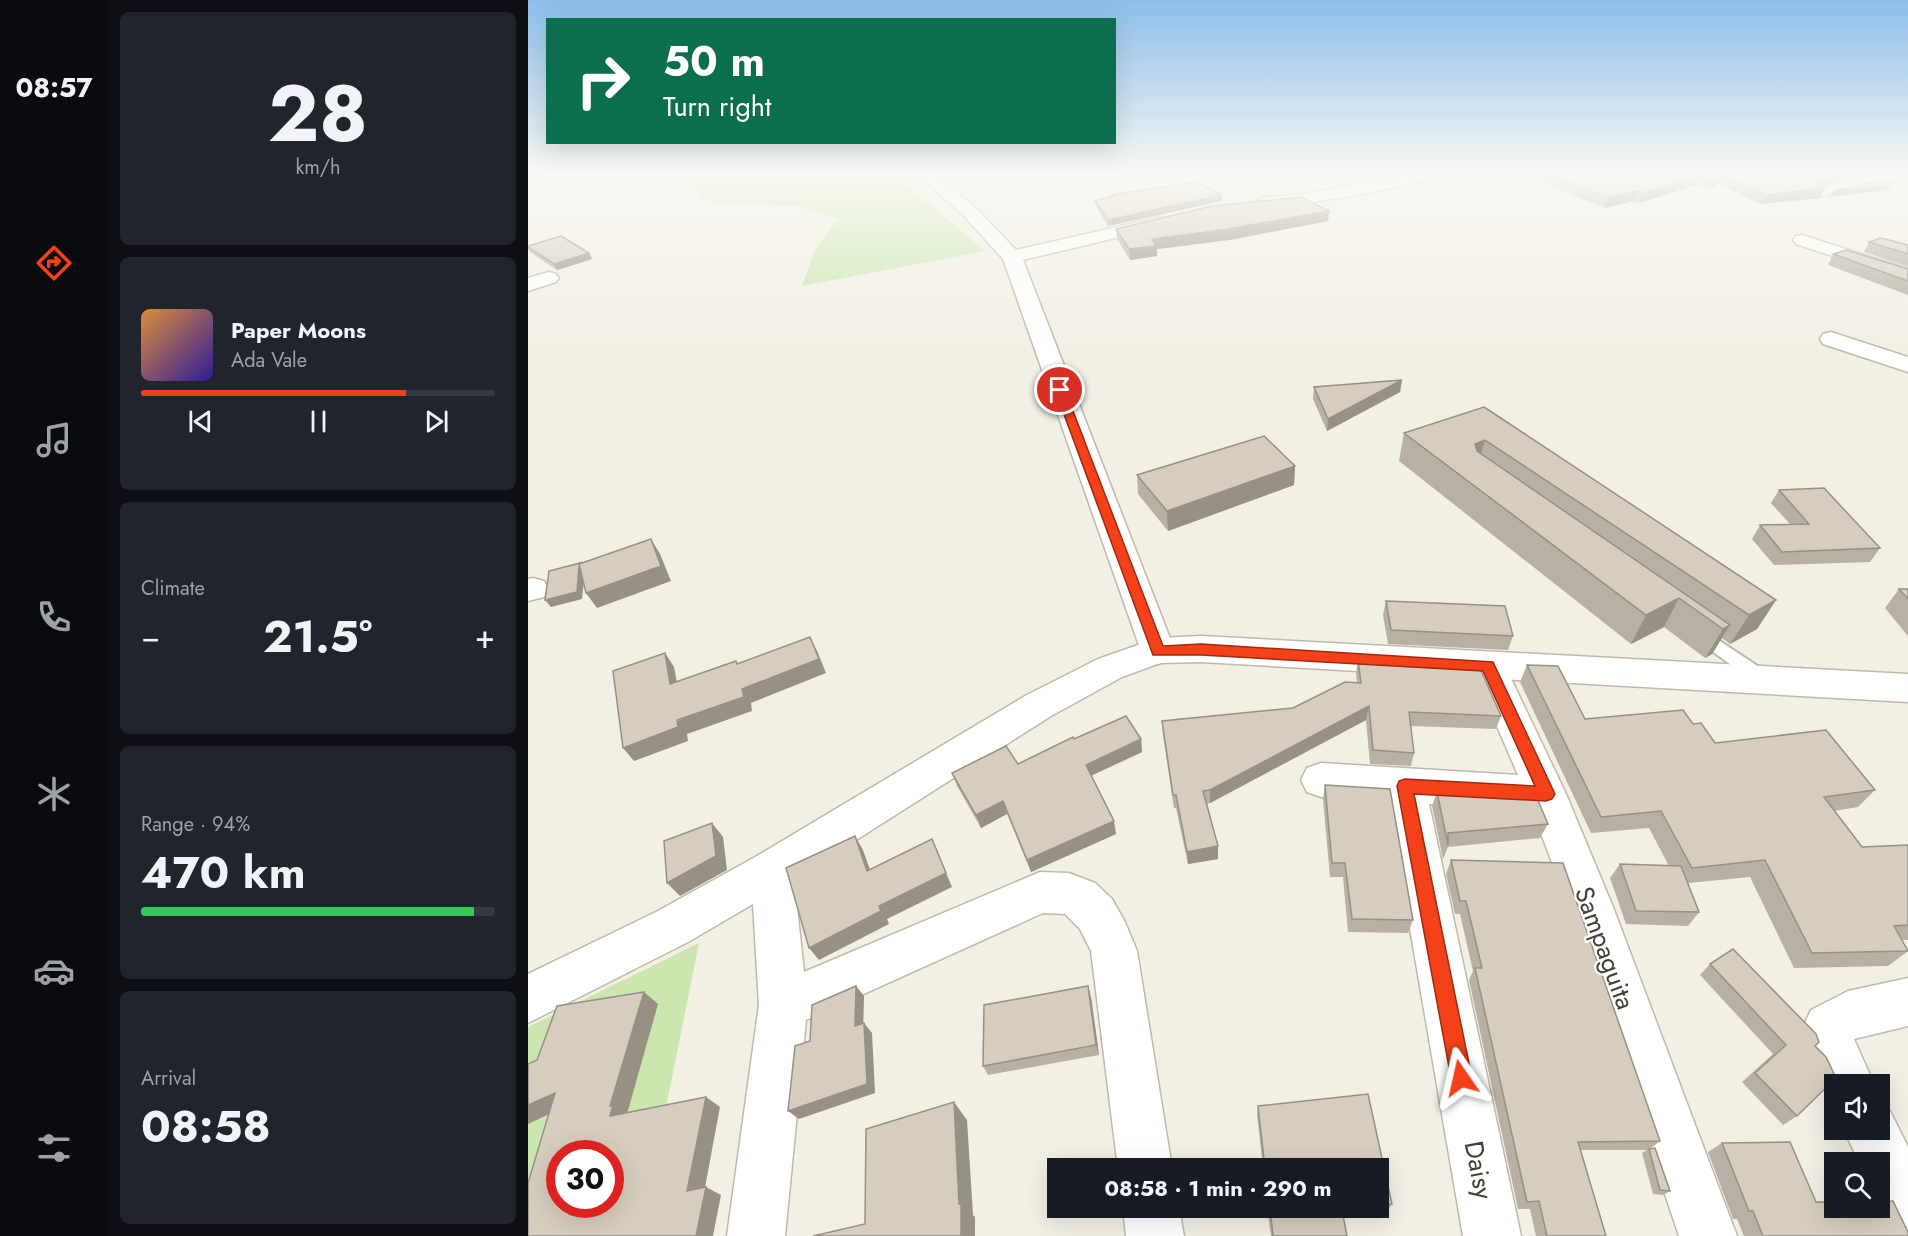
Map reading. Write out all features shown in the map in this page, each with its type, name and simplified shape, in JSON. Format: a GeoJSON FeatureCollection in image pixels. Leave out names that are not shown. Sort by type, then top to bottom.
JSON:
{"type":"FeatureCollection","features":[{"type":"Feature","properties":{"kind":"street"},"geometry":{"type":"LineString","coordinates":[[988,232],[1012,257],[1158,651]]}},
{"type":"Feature","properties":{"kind":"street"},"geometry":{"type":"LineString","coordinates":[[1012,257],[1118,232]]}},
{"type":"Feature","properties":{"kind":"street"},"geometry":{"type":"LineString","coordinates":[[1802,240],[1908,275]]}},
{"type":"Feature","properties":{"kind":"street"},"geometry":{"type":"LineString","coordinates":[[528,285],[549,278]]}},
{"type":"Feature","properties":{"kind":"street"},"geometry":{"type":"LineString","coordinates":[[1831,339],[1908,365]]}},
{"type":"Feature","properties":{"kind":"street"},"geometry":{"type":"LineString","coordinates":[[528,999],[672,927],[772,870],[1038,706],[1110,668],[1158,651],[1201,649],[1908,688]]}},
{"type":"Feature","properties":{"kind":"street","name":"Sampaguita"},"geometry":{"type":"LineString","coordinates":[[1488,666],[1546,794],[1591,907],[1708,1236]]}},
{"type":"Feature","properties":{"kind":"street"},"geometry":{"type":"LineString","coordinates":[[1322,780],[1546,794]]}},
{"type":"Feature","properties":{"kind":"street","name":"Daisy"},"geometry":{"type":"LineString","coordinates":[[1405,786],[1492,1236]]}},
{"type":"Feature","properties":{"kind":"street"},"geometry":{"type":"LineString","coordinates":[[756,1236],[783,1005],[772,870]]}},
{"type":"Feature","properties":{"kind":"street"},"geometry":{"type":"LineString","coordinates":[[783,1005],[1040,894],[1057,890],[1074,893],[1090,905],[1104,927],[1114,951],[1144,1158]]}},
{"type":"Feature","properties":{"kind":"street"},"geometry":{"type":"LineString","coordinates":[[1844,1074],[1830,1045],[1828,1027],[1848,1015],[1908,1002]]}},
{"type":"Feature","properties":{"kind":"street"},"geometry":{"type":"LineString","coordinates":[[1876,1140],[1908,1204]]}},
{"type":"Feature","properties":{"kind":"street"},"geometry":{"type":"LineString","coordinates":[[1152,1218],[1155,1236]]}},
{"type":"Feature","properties":{"kind":"lane"},"geometry":{"type":"LineString","coordinates":[[1690,626],[1768,682]]}},
{"type":"Feature","properties":{"kind":"green space"},"geometry":{"type":"Polygon","coordinates":[[[829,232],[962,232],[985,251],[802,286],[815,250],[829,232]]]}},
{"type":"Feature","properties":{"kind":"green space"},"geometry":{"type":"Polygon","coordinates":[[[699,943],[640,1236],[528,1236],[528,1027],[699,943]]]}},
{"type":"Feature","properties":{"kind":"building"},"geometry":{"type":"Polygon","coordinates":[[[1118,232],[1208,232],[1152,239],[1156,246],[1129,249],[1118,232]]]}},
{"type":"Feature","properties":{"kind":"building"},"geometry":{"type":"Polygon","coordinates":[[[561,236],[589,253],[554,264],[528,247],[528,246],[561,236]]]}},
{"type":"Feature","properties":{"kind":"building"},"geometry":{"type":"Polygon","coordinates":[[[1881,238],[1908,245],[1908,254],[1869,242],[1881,238]]]}},
{"type":"Feature","properties":{"kind":"building"},"geometry":{"type":"Polygon","coordinates":[[[1846,250],[1908,269],[1908,281],[1833,254],[1846,250]]]}},
{"type":"Feature","properties":{"kind":"building"},"geometry":{"type":"Polygon","coordinates":[[[1402,380],[1328,419],[1314,387],[1402,380]]]}},
{"type":"Feature","properties":{"kind":"building"},"geometry":{"type":"Polygon","coordinates":[[[1484,407],[1776,600],[1749,615],[1485,440],[1475,444],[1477,451],[1730,625],[1723,629],[1679,598],[1646,615],[1404,433],[1484,407]]]}},
{"type":"Feature","properties":{"kind":"building"},"geometry":{"type":"Polygon","coordinates":[[[1264,436],[1295,466],[1167,511],[1137,475],[1264,436]]]}},
{"type":"Feature","properties":{"kind":"building"},"geometry":{"type":"Polygon","coordinates":[[[1824,488],[1880,548],[1782,552],[1760,525],[1809,524],[1779,490],[1824,488]]]}},
{"type":"Feature","properties":{"kind":"building"},"geometry":{"type":"Polygon","coordinates":[[[651,539],[661,566],[586,593],[579,564],[651,539]]]}},
{"type":"Feature","properties":{"kind":"building"},"geometry":{"type":"Polygon","coordinates":[[[580,563],[577,592],[545,600],[549,571],[580,563]]]}},
{"type":"Feature","properties":{"kind":"building"},"geometry":{"type":"Polygon","coordinates":[[[1899,589],[1908,589],[1908,599],[1899,589]]]}},
{"type":"Feature","properties":{"kind":"building"},"geometry":{"type":"Polygon","coordinates":[[[1386,601],[1505,606],[1513,636],[1391,630],[1386,601]]]}},
{"type":"Feature","properties":{"kind":"building"},"geometry":{"type":"Polygon","coordinates":[[[810,637],[819,659],[742,689],[744,697],[677,720],[678,727],[623,748],[613,671],[665,653],[670,684],[736,661],[737,664],[810,637]]]}},
{"type":"Feature","properties":{"kind":"building"},"geometry":{"type":"Polygon","coordinates":[[[1358,659],[1479,666],[1501,716],[1409,712],[1414,753],[1373,750],[1369,706],[1210,790],[1203,791],[1218,846],[1187,852],[1176,795],[1173,795],[1162,721],[1293,708],[1345,682],[1361,683],[1358,659]]]}},
{"type":"Feature","properties":{"kind":"building"},"geometry":{"type":"Polygon","coordinates":[[[1527,665],[1558,666],[1585,719],[1683,710],[1693,724],[1701,723],[1715,743],[1826,730],[1875,790],[1824,797],[1862,847],[1908,845],[1908,925],[1894,926],[1908,951],[1812,953],[1765,860],[1692,868],[1661,811],[1601,817],[1527,665]]]}},
{"type":"Feature","properties":{"kind":"building"},"geometry":{"type":"Polygon","coordinates":[[[1126,716],[1141,739],[1086,765],[1114,821],[1027,860],[1003,801],[976,815],[952,773],[1006,746],[1018,764],[1073,737],[1074,739],[1126,716]]]}},
{"type":"Feature","properties":{"kind":"building"},"geometry":{"type":"Polygon","coordinates":[[[1325,785],[1390,789],[1413,920],[1352,919],[1345,863],[1332,863],[1325,785]]]}},
{"type":"Feature","properties":{"kind":"building"},"geometry":{"type":"Polygon","coordinates":[[[1437,792],[1537,798],[1548,824],[1448,833],[1448,845],[1437,792]]]}},
{"type":"Feature","properties":{"kind":"building"},"geometry":{"type":"Polygon","coordinates":[[[712,823],[716,856],[667,883],[664,841],[712,823]]]}},
{"type":"Feature","properties":{"kind":"building"},"geometry":{"type":"Polygon","coordinates":[[[855,836],[867,871],[932,839],[946,873],[879,906],[881,911],[809,948],[786,868],[855,836]]]}},
{"type":"Feature","properties":{"kind":"building"},"geometry":{"type":"Polygon","coordinates":[[[1451,860],[1563,863],[1660,1141],[1578,1142],[1606,1236],[1547,1236],[1539,1201],[1527,1202],[1475,968],[1482,968],[1466,901],[1460,901],[1451,860]]]}},
{"type":"Feature","properties":{"kind":"building"},"geometry":{"type":"Polygon","coordinates":[[[1620,864],[1681,866],[1699,912],[1636,911],[1620,864]]]}},
{"type":"Feature","properties":{"kind":"building"},"geometry":{"type":"Polygon","coordinates":[[[1733,949],[1816,1034],[1819,1042],[1815,1046],[1826,1057],[1834,1074],[1824,1074],[1824,1090],[1797,1116],[1755,1073],[1786,1045],[1710,964],[1733,949]]]}},
{"type":"Feature","properties":{"kind":"building"},"geometry":{"type":"Polygon","coordinates":[[[856,986],[855,1026],[864,1023],[867,1084],[788,1111],[795,1046],[810,1041],[812,1005],[856,986]]]}},
{"type":"Feature","properties":{"kind":"building"},"geometry":{"type":"Polygon","coordinates":[[[1088,986],[1096,1045],[983,1066],[984,1005],[1088,986]]]}},
{"type":"Feature","properties":{"kind":"building"},"geometry":{"type":"Polygon","coordinates":[[[644,992],[610,1106],[613,1105],[610,1116],[706,1097],[687,1191],[706,1187],[696,1236],[528,1236],[528,1183],[555,1093],[528,1105],[528,1064],[537,1060],[557,1006],[644,992]]]}},
{"type":"Feature","properties":{"kind":"building"},"geometry":{"type":"Polygon","coordinates":[[[1368,1094],[1382,1158],[1264,1158],[1258,1106],[1368,1094]]]}},
{"type":"Feature","properties":{"kind":"building"},"geometry":{"type":"Polygon","coordinates":[[[954,1102],[961,1236],[813,1236],[865,1224],[866,1129],[954,1102]]]}},
{"type":"Feature","properties":{"kind":"building"},"geometry":{"type":"Polygon","coordinates":[[[1790,1142],[1816,1202],[1824,1202],[1824,1218],[1890,1218],[1890,1201],[1893,1201],[1908,1236],[1763,1236],[1753,1211],[1749,1211],[1722,1143],[1790,1142]]]}},
{"type":"Feature","properties":{"kind":"building"},"geometry":{"type":"Polygon","coordinates":[[[1655,1148],[1670,1191],[1660,1190],[1649,1149],[1655,1148]]]}},
{"type":"Feature","properties":{"kind":"building"},"geometry":{"type":"Polygon","coordinates":[[[1271,1218],[1344,1218],[1347,1236],[1273,1236],[1271,1218]]]}},
{"type":"Feature","properties":{"kind":"route"},"geometry":{"type":"LineString","coordinates":[[1060,390],[1158,651],[1201,649],[1488,666],[1546,794],[1405,786],[1461,1078]]}}]}
